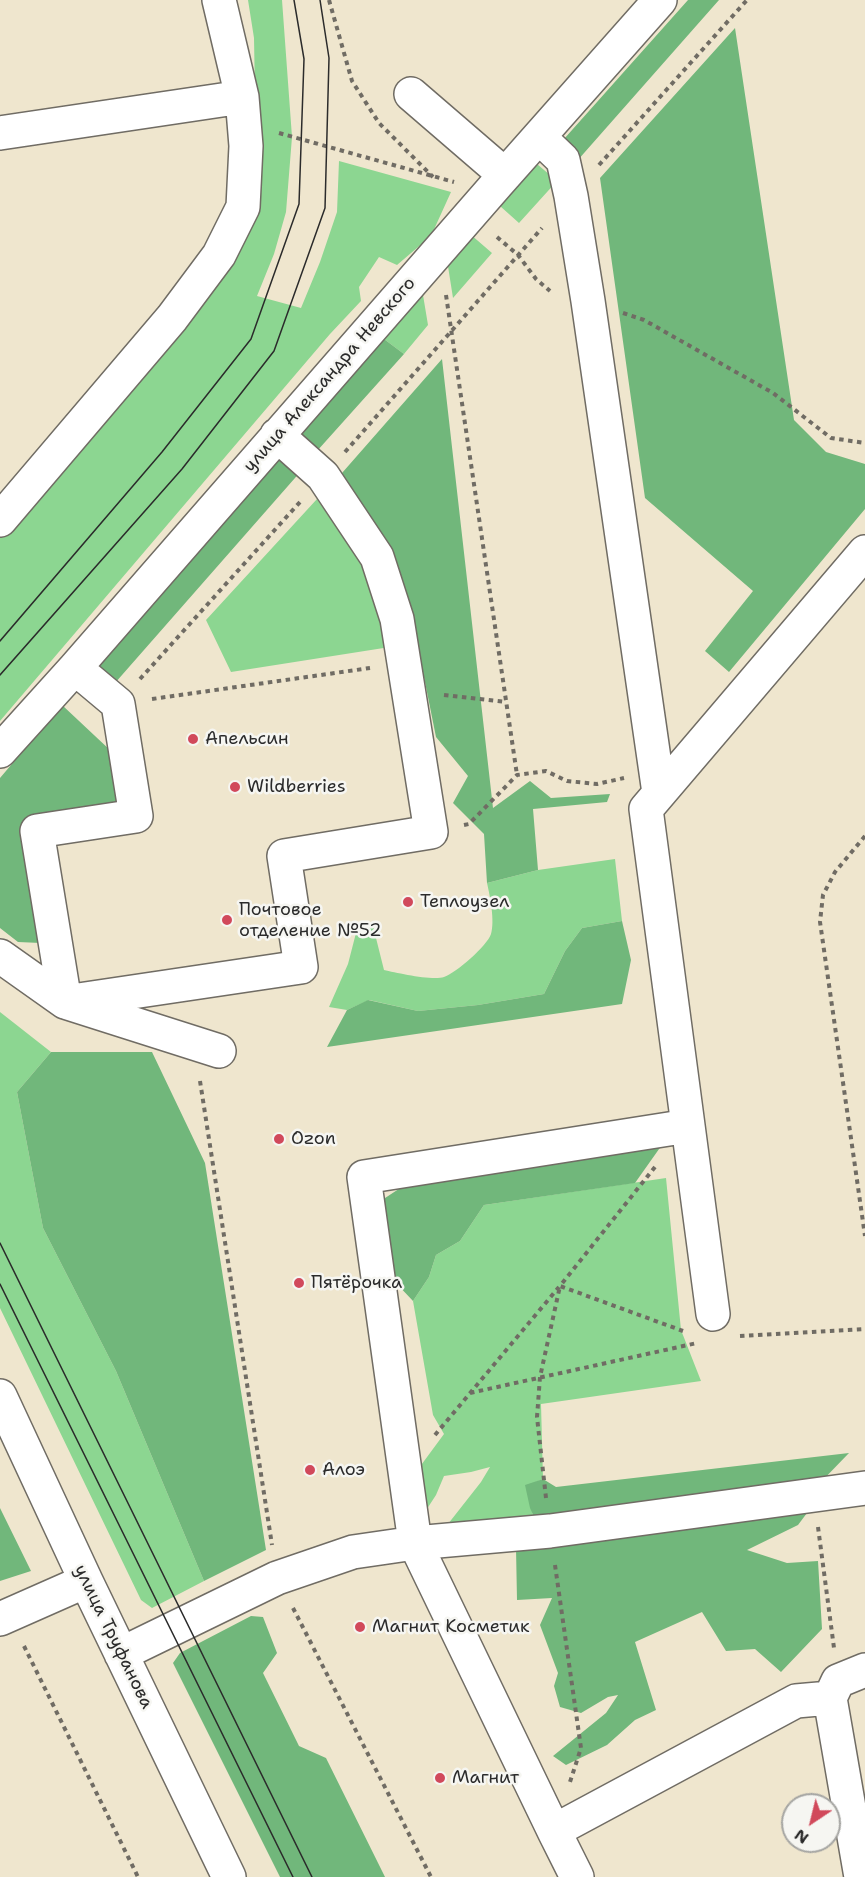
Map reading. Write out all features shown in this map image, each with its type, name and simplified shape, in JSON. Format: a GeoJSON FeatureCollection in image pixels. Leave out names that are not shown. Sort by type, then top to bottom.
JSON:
{"type":"FeatureCollection","features":[{"type":"Feature","properties":{"kind":"street"},"geometry":{"type":"LineString","coordinates":[[0,520],[172,318],[219,255],[243,207],[246,146],[242,97],[219,0]]}},
{"type":"Feature","properties":{"kind":"street","name":"улица Александра Невского"},"geometry":{"type":"LineString","coordinates":[[0,751],[660,0]]}},
{"type":"Feature","properties":{"kind":"street"},"geometry":{"type":"LineString","coordinates":[[411,94],[501,179]]}},
{"type":"Feature","properties":{"kind":"street"},"geometry":{"type":"LineString","coordinates":[[0,133],[242,97]]}},
{"type":"Feature","properties":{"kind":"street"},"geometry":{"type":"LineString","coordinates":[[539,137],[563,160],[571,196],[659,793]]}},
{"type":"Feature","properties":{"kind":"street"},"geometry":{"type":"LineString","coordinates":[[65,1002],[301,967],[284,856],[431,832],[397,619],[376,557],[323,476],[277,435]]}},
{"type":"Feature","properties":{"kind":"street"},"geometry":{"type":"LineString","coordinates":[[714,1327],[646,809],[865,552]]}},
{"type":"Feature","properties":{"kind":"street"},"geometry":{"type":"LineString","coordinates":[[65,1002],[37,831],[136,816],[118,704],[75,668]]}},
{"type":"Feature","properties":{"kind":"street"},"geometry":{"type":"LineString","coordinates":[[0,956],[65,1002],[207,1047]]}},
{"type":"Feature","properties":{"kind":"street"},"geometry":{"type":"LineString","coordinates":[[577,1877],[415,1543],[364,1177],[688,1126]]}},
{"type":"Feature","properties":{"kind":"street","name":"улица Труфанова"},"geometry":{"type":"LineString","coordinates":[[0,1396],[227,1877]]}},
{"type":"Feature","properties":{"kind":"street"},"geometry":{"type":"LineString","coordinates":[[121,1654],[277,1578],[353,1552],[415,1543],[550,1530],[865,1488]]}},
{"type":"Feature","properties":{"kind":"street"},"geometry":{"type":"LineString","coordinates":[[5,1617],[86,1581]]}},
{"type":"Feature","properties":{"kind":"street"},"geometry":{"type":"LineString","coordinates":[[554,1831],[795,1701],[844,1683],[861,1877]]}},
{"type":"Feature","properties":{"kind":"path"},"geometry":{"type":"LineString","coordinates":[[329,0],[352,81],[379,123],[434,177]]}},
{"type":"Feature","properties":{"kind":"path"},"geometry":{"type":"LineString","coordinates":[[118,704],[747,0]]}},
{"type":"Feature","properties":{"kind":"path"},"geometry":{"type":"LineString","coordinates":[[273,132],[455,183],[501,179]]}},
{"type":"Feature","properties":{"kind":"path"},"geometry":{"type":"LineString","coordinates":[[470,214],[518,255],[536,279],[550,291],[572,300],[588,301],[644,320],[773,393],[831,438],[865,443]]}},
{"type":"Feature","properties":{"kind":"path"},"geometry":{"type":"LineString","coordinates":[[439,250],[517,775]]}},
{"type":"Feature","properties":{"kind":"path"},"geometry":{"type":"LineString","coordinates":[[118,704],[407,677],[506,702]]}},
{"type":"Feature","properties":{"kind":"path"},"geometry":{"type":"LineString","coordinates":[[431,832],[469,824],[517,775],[546,771],[567,781],[597,784],[620,780],[640,771],[654,758]]}},
{"type":"Feature","properties":{"kind":"path"},"geometry":{"type":"LineString","coordinates":[[865,836],[835,872],[823,895],[820,922],[865,1236]]}},
{"type":"Feature","properties":{"kind":"path"},"geometry":{"type":"LineString","coordinates":[[207,1047],[277,1578],[431,1877]]}},
{"type":"Feature","properties":{"kind":"path"},"geometry":{"type":"LineString","coordinates":[[406,1470],[560,1286],[688,1126]]}},
{"type":"Feature","properties":{"kind":"path"},"geometry":{"type":"LineString","coordinates":[[560,1286],[681,1330],[714,1327],[737,1336],[865,1329]]}},
{"type":"Feature","properties":{"kind":"path"},"geometry":{"type":"LineString","coordinates":[[470,1393],[714,1327]]}},
{"type":"Feature","properties":{"kind":"path"},"geometry":{"type":"LineString","coordinates":[[814,1495],[844,1683]]}},
{"type":"Feature","properties":{"kind":"path"},"geometry":{"type":"LineString","coordinates":[[5,1617],[138,1877]]}},
{"type":"Feature","properties":{"kind":"green space"},"geometry":{"type":"Polygon","coordinates":[[[248,0],[282,0],[292,137],[286,212],[274,254],[257,296],[301,308],[337,212],[339,161],[451,192],[431,236],[397,265],[379,257],[359,287],[361,301],[330,334],[0,721],[0,538],[219,272],[255,95],[254,38],[248,0]]]}},
{"type":"Feature","properties":{"kind":"green space"},"geometry":{"type":"Polygon","coordinates":[[[688,0],[719,0],[577,161],[564,139],[688,0]]]}},
{"type":"Feature","properties":{"kind":"green space"},"geometry":{"type":"Polygon","coordinates":[[[735,28],[794,420],[826,452],[865,464],[865,509],[729,672],[705,651],[753,591],[645,498],[600,178],[735,28]]]}},
{"type":"Feature","properties":{"kind":"green space"},"geometry":{"type":"Polygon","coordinates":[[[537,164],[557,181],[519,223],[500,206],[537,164]]]}},
{"type":"Feature","properties":{"kind":"green space"},"geometry":{"type":"Polygon","coordinates":[[[470,234],[492,253],[453,298],[447,260],[470,234]]]}},
{"type":"Feature","properties":{"kind":"green space"},"geometry":{"type":"Polygon","coordinates":[[[422,289],[428,325],[404,354],[380,336],[422,289]]]}},
{"type":"Feature","properties":{"kind":"green space"},"geometry":{"type":"Polygon","coordinates":[[[380,336],[404,354],[317,451],[294,431],[380,336]]]}},
{"type":"Feature","properties":{"kind":"green space"},"geometry":{"type":"Polygon","coordinates":[[[442,359],[493,808],[530,781],[551,798],[610,794],[607,802],[533,809],[538,870],[487,883],[484,834],[453,803],[468,776],[436,737],[419,652],[335,481],[442,359]]]}},
{"type":"Feature","properties":{"kind":"green space"},"geometry":{"type":"Polygon","coordinates":[[[278,449],[302,470],[115,683],[91,661],[278,449]]]}},
{"type":"Feature","properties":{"kind":"green space"},"geometry":{"type":"Polygon","coordinates":[[[317,499],[361,563],[390,647],[231,672],[206,620],[317,499]]]}},
{"type":"Feature","properties":{"kind":"green space"},"geometry":{"type":"Polygon","coordinates":[[[62,705],[111,751],[119,807],[22,823],[41,943],[18,942],[0,928],[0,778],[62,705]]]}},
{"type":"Feature","properties":{"kind":"green space"},"geometry":{"type":"Polygon","coordinates":[[[615,859],[622,921],[582,928],[565,951],[544,994],[478,1005],[418,1011],[369,1000],[347,1010],[329,1007],[348,964],[356,933],[373,926],[384,970],[406,975],[444,977],[470,959],[491,934],[491,901],[487,883],[538,870],[615,859]]]}},
{"type":"Feature","properties":{"kind":"green space"},"geometry":{"type":"Polygon","coordinates":[[[622,921],[631,960],[622,1004],[327,1047],[347,1010],[368,1000],[418,1011],[478,1005],[544,994],[565,951],[582,928],[622,921]]]}},
{"type":"Feature","properties":{"kind":"green space"},"geometry":{"type":"Polygon","coordinates":[[[0,1012],[51,1052],[17,1092],[43,1228],[116,1371],[204,1581],[152,1608],[141,1600],[0,1308],[0,1012]]]}},
{"type":"Feature","properties":{"kind":"green space"},"geometry":{"type":"Polygon","coordinates":[[[51,1052],[152,1052],[205,1163],[266,1550],[204,1581],[116,1371],[43,1228],[17,1092],[51,1052]]]}},
{"type":"Feature","properties":{"kind":"green space"},"geometry":{"type":"Polygon","coordinates":[[[664,1142],[635,1183],[484,1205],[460,1241],[436,1255],[429,1277],[413,1301],[396,1283],[382,1200],[411,1181],[664,1142]]]}},
{"type":"Feature","properties":{"kind":"green space"},"geometry":{"type":"Polygon","coordinates":[[[666,1178],[681,1330],[701,1381],[541,1404],[543,1479],[526,1486],[534,1519],[448,1524],[490,1467],[444,1476],[436,1495],[423,1515],[416,1472],[444,1434],[433,1415],[413,1301],[429,1277],[436,1255],[460,1241],[484,1205],[666,1178]]]}},
{"type":"Feature","properties":{"kind":"green space"},"geometry":{"type":"Polygon","coordinates":[[[849,1453],[818,1485],[535,1519],[525,1485],[543,1479],[556,1487],[849,1453]]]}},
{"type":"Feature","properties":{"kind":"green space"},"geometry":{"type":"Polygon","coordinates":[[[813,1505],[798,1525],[747,1550],[787,1563],[818,1561],[822,1629],[781,1672],[755,1649],[726,1651],[702,1612],[635,1642],[656,1710],[635,1720],[607,1745],[566,1765],[553,1756],[606,1713],[618,1695],[608,1697],[581,1713],[560,1707],[554,1686],[558,1673],[540,1625],[552,1598],[517,1600],[516,1548],[813,1505]]]}},
{"type":"Feature","properties":{"kind":"green space"},"geometry":{"type":"Polygon","coordinates":[[[0,1508],[31,1571],[0,1581],[0,1508]]]}},
{"type":"Feature","properties":{"kind":"green space"},"geometry":{"type":"Polygon","coordinates":[[[251,1616],[263,1617],[277,1653],[263,1673],[299,1746],[326,1758],[385,1877],[280,1877],[173,1663],[180,1653],[251,1616]]]}},
{"type":"Feature","properties":{"kind":"tram line"},"geometry":{"type":"LineString","coordinates":[[0,641],[162,452],[251,339],[299,204],[304,59],[294,0]]}},
{"type":"Feature","properties":{"kind":"tram line"},"geometry":{"type":"LineString","coordinates":[[0,675],[182,469],[274,351],[325,208],[329,58],[320,0]]}},
{"type":"Feature","properties":{"kind":"tram line"},"geometry":{"type":"LineString","coordinates":[[0,1243],[312,1877]]}},
{"type":"Feature","properties":{"kind":"tram line"},"geometry":{"type":"LineString","coordinates":[[0,1284],[293,1877]]}},
{"type":"Feature","properties":{"kind":"place","name":"Апельсин"},"geometry":{"type":"Point","coordinates":[193,739]}},
{"type":"Feature","properties":{"kind":"place","name":"Wildberries"},"geometry":{"type":"Point","coordinates":[235,787]}},
{"type":"Feature","properties":{"kind":"place","name":"Теплоузел"},"geometry":{"type":"Point","coordinates":[408,902]}},
{"type":"Feature","properties":{"kind":"place","name":"Почтовое отделение №52"},"geometry":{"type":"Point","coordinates":[227,920]}},
{"type":"Feature","properties":{"kind":"place","name":"Ozon"},"geometry":{"type":"Point","coordinates":[279,1139]}},
{"type":"Feature","properties":{"kind":"place","name":"Пятёрочка"},"geometry":{"type":"Point","coordinates":[299,1283]}},
{"type":"Feature","properties":{"kind":"place","name":"Алоэ"},"geometry":{"type":"Point","coordinates":[310,1470]}},
{"type":"Feature","properties":{"kind":"place","name":"Магнит Косметик"},"geometry":{"type":"Point","coordinates":[360,1627]}},
{"type":"Feature","properties":{"kind":"place","name":"Магнит"},"geometry":{"type":"Point","coordinates":[440,1778]}}]}
